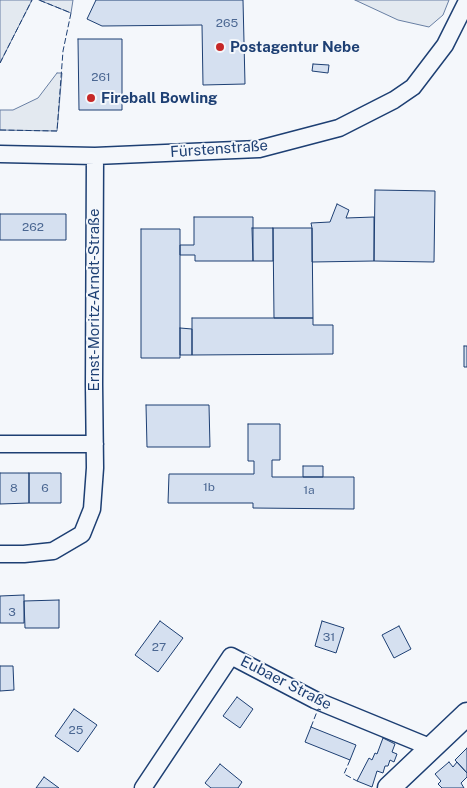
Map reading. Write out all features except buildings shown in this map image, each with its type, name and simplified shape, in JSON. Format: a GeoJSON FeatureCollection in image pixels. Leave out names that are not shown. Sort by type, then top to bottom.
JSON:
{"type":"FeatureCollection","features":[{"type":"Feature","properties":{"kind":"street","name":"Fürstenstraße"},"geometry":{"type":"LineString","coordinates":[[0,154],[94,156],[259,149],[339,128],[394,100],[413,87],[445,45],[467,1]]}},
{"type":"Feature","properties":{"kind":"street","name":"Ernst-Moritz-Arndt-Straße"},"geometry":{"type":"LineString","coordinates":[[0,554],[53,551],[82,534],[92,509],[95,468],[94,156]]}},
{"type":"Feature","properties":{"kind":"street"},"geometry":{"type":"LineString","coordinates":[[0,444],[95,444]]}},
{"type":"Feature","properties":{"kind":"street","name":"Eubaer Straße"},"geometry":{"type":"LineString","coordinates":[[143,788],[231,656],[315,700],[432,748]]}},
{"type":"Feature","properties":{"kind":"street"},"geometry":{"type":"LineString","coordinates":[[389,788],[467,714]]}},
{"type":"Feature","properties":{"kind":"shaded area"},"geometry":{"type":"Polygon","coordinates":[[[0,0],[32,0],[0,63],[0,0]]]}},
{"type":"Feature","properties":{"kind":"shaded area"},"geometry":{"type":"Polygon","coordinates":[[[39,0],[73,0],[71,13],[39,0]]]}},
{"type":"Feature","properties":{"kind":"shaded area"},"geometry":{"type":"Polygon","coordinates":[[[355,0],[449,0],[443,15],[429,27],[398,20],[355,0]]]}},
{"type":"Feature","properties":{"kind":"shaded area"},"geometry":{"type":"Polygon","coordinates":[[[57,73],[62,73],[57,131],[0,130],[0,110],[13,110],[38,98],[57,73]]]}},
{"type":"Feature","properties":{"kind":"fence"},"geometry":{"type":"LineString","coordinates":[[0,63],[32,0]]}},
{"type":"Feature","properties":{"kind":"fence"},"geometry":{"type":"LineString","coordinates":[[0,130],[57,131],[63,51],[71,13],[39,0]]}},
{"type":"Feature","properties":{"kind":"fence"},"geometry":{"type":"LineString","coordinates":[[311,727],[318,709],[321,710]]}},
{"type":"Feature","properties":{"kind":"fence"},"geometry":{"type":"LineString","coordinates":[[350,760],[344,774],[357,781]]}},
{"type":"Feature","properties":{"kind":"place","name":"Postagentur Nebe"},"geometry":{"type":"Point","coordinates":[220,47]}},
{"type":"Feature","properties":{"kind":"place","name":"Fireball Bowling"},"geometry":{"type":"Point","coordinates":[91,98]}}]}
